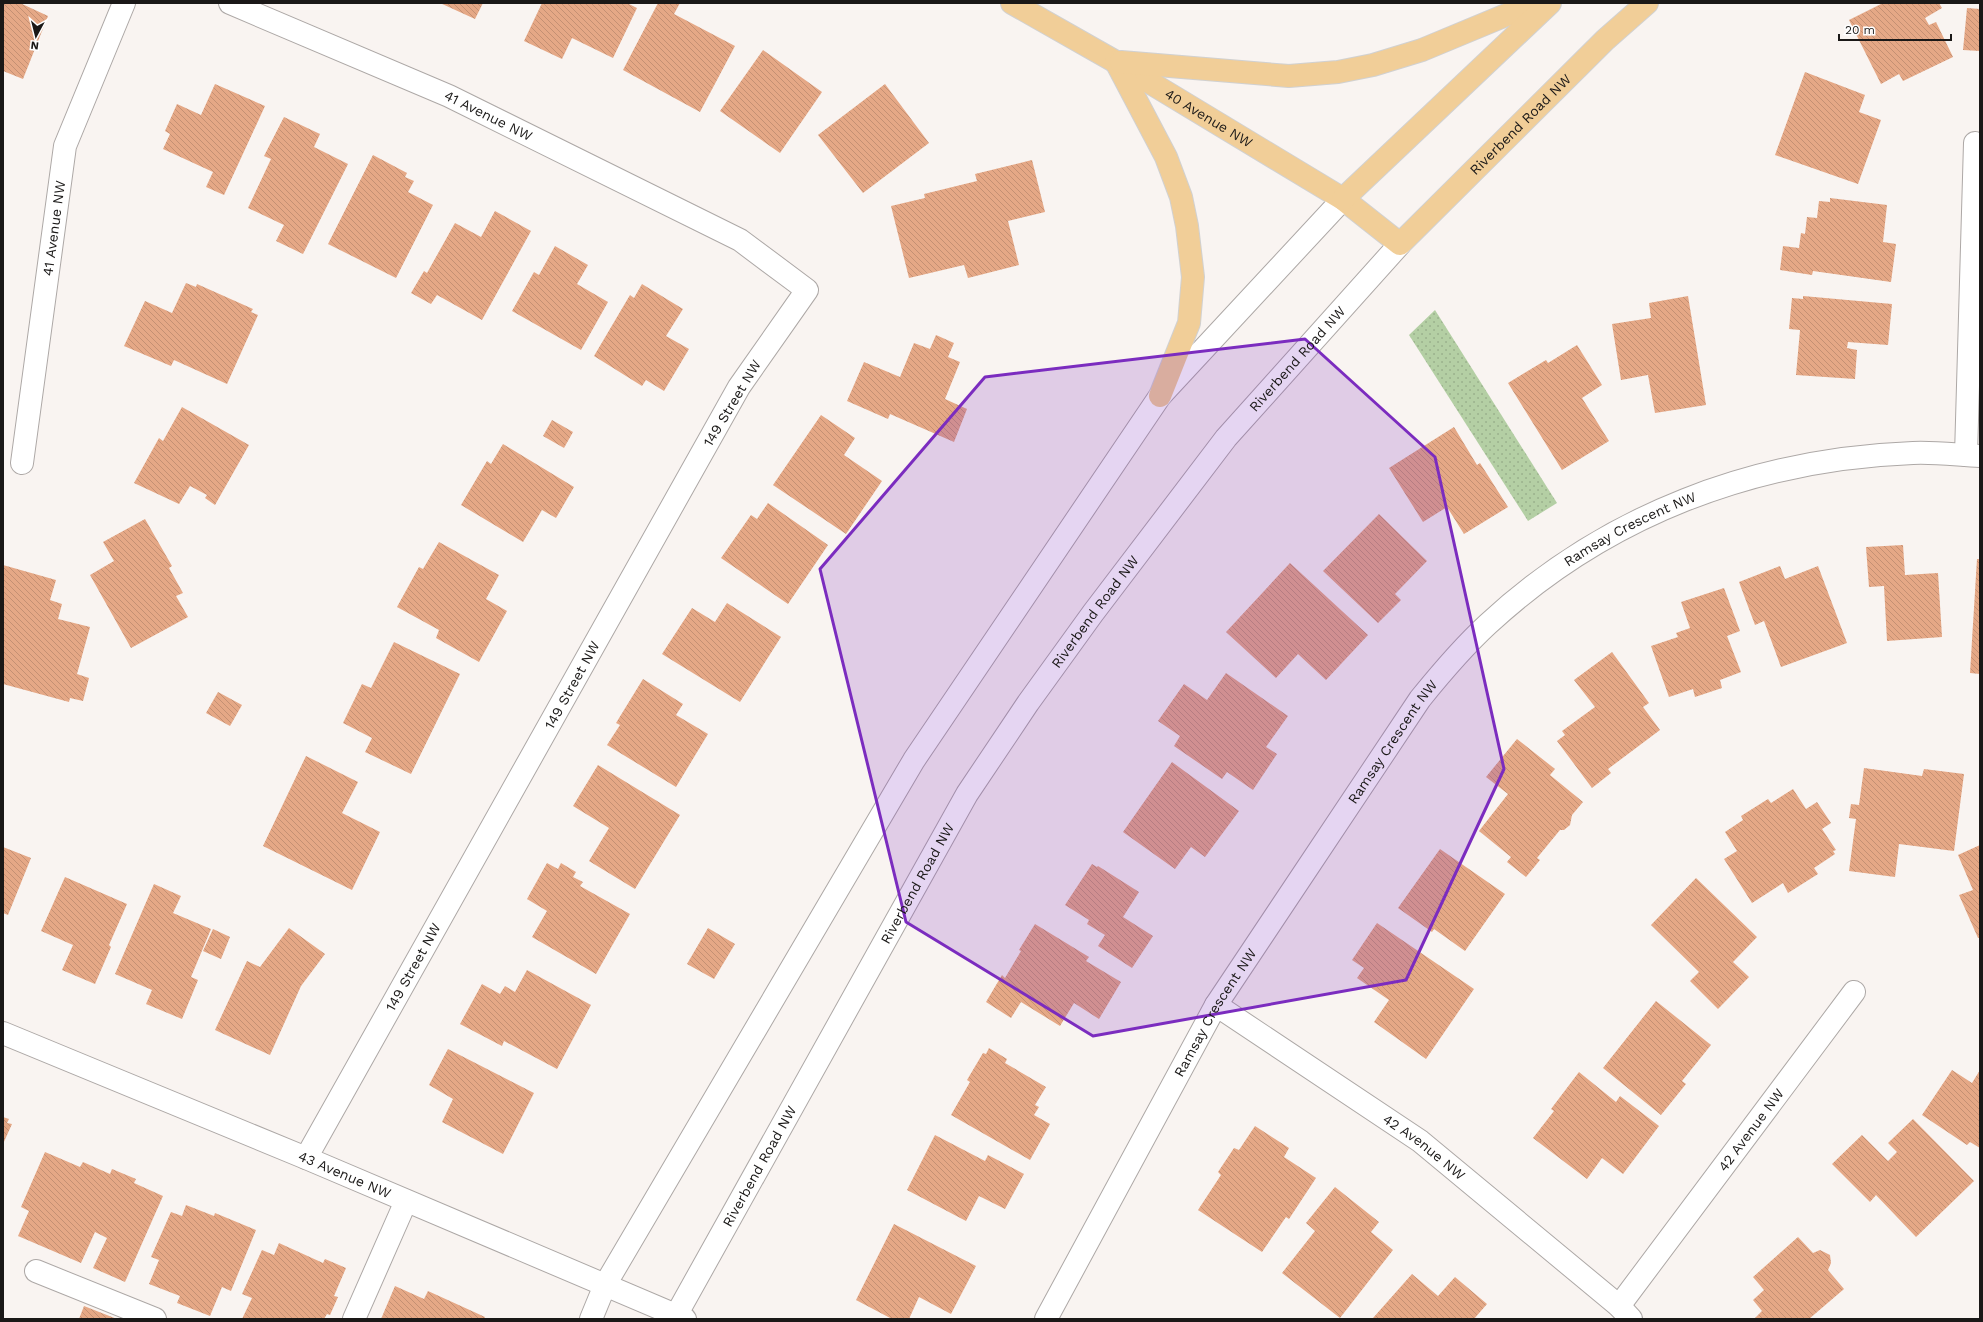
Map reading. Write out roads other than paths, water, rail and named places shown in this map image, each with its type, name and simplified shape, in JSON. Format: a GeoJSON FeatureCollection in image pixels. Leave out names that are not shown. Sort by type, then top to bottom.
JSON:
{"type":"FeatureCollection","features":[{"type":"Feature","properties":{"kind":"main road","name":"40 Avenue NW"},"geometry":{"type":"LineString","coordinates":[[1012,3],[1116,62],[1343,199],[1400,244]]}},
{"type":"Feature","properties":{"kind":"main road"},"geometry":{"type":"LineString","coordinates":[[1116,62],[1289,76],[1338,72],[1372,65],[1422,50],[1535,3]]}},
{"type":"Feature","properties":{"kind":"main road"},"geometry":{"type":"LineString","coordinates":[[1343,199],[1550,3]]}},
{"type":"Feature","properties":{"kind":"main road","name":"Riverbend Road NW"},"geometry":{"type":"LineString","coordinates":[[1400,244],[1605,40],[1647,3]]}},
{"type":"Feature","properties":{"kind":"main road"},"geometry":{"type":"LineString","coordinates":[[1116,62],[1166,157],[1181,197],[1187,226],[1193,277],[1190,323],[1160,396]]}},
{"type":"Feature","properties":{"kind":"street","name":"41 Avenue NW"},"geometry":{"type":"LineString","coordinates":[[22,463],[65,146],[124,3]]}},
{"type":"Feature","properties":{"kind":"street","name":"41 Avenue NW"},"geometry":{"type":"LineString","coordinates":[[230,3],[449,96],[740,240]]}},
{"type":"Feature","properties":{"kind":"street","name":"Ramsay Crescent NW"},"geometry":{"type":"LineString","coordinates":[[1046,1319],[1216,1005],[1420,699],[1452,660],[1488,624],[1528,590],[1569,560],[1615,532],[1662,509],[1719,487],[1761,474],[1812,463],[1863,456],[1914,453],[1973,456],[1975,143]]}},
{"type":"Feature","properties":{"kind":"street"},"geometry":{"type":"LineString","coordinates":[[591,1319],[605,1285],[914,760],[1160,396],[1343,199]]}},
{"type":"Feature","properties":{"kind":"street","name":"149 Street NW"},"geometry":{"type":"LineString","coordinates":[[306,1158],[739,386],[807,290],[740,240]]}},
{"type":"Feature","properties":{"kind":"street","name":"Riverbend Road NW"},"geometry":{"type":"LineString","coordinates":[[678,1317],[967,794],[1028,703],[1098,607],[1226,438],[1400,244]]}},
{"type":"Feature","properties":{"kind":"street","name":"42 Avenue NW"},"geometry":{"type":"LineString","coordinates":[[1216,1005],[1420,1141],[1625,1312],[1854,992]]}},
{"type":"Feature","properties":{"kind":"street","name":"43 Avenue NW"},"geometry":{"type":"LineString","coordinates":[[3,1033],[406,1200],[678,1317]]}},
{"type":"Feature","properties":{"kind":"street"},"geometry":{"type":"LineString","coordinates":[[354,1319],[406,1200]]}},
{"type":"Feature","properties":{"kind":"street"},"geometry":{"type":"LineString","coordinates":[[36,1271],[155,1319]]}}]}
